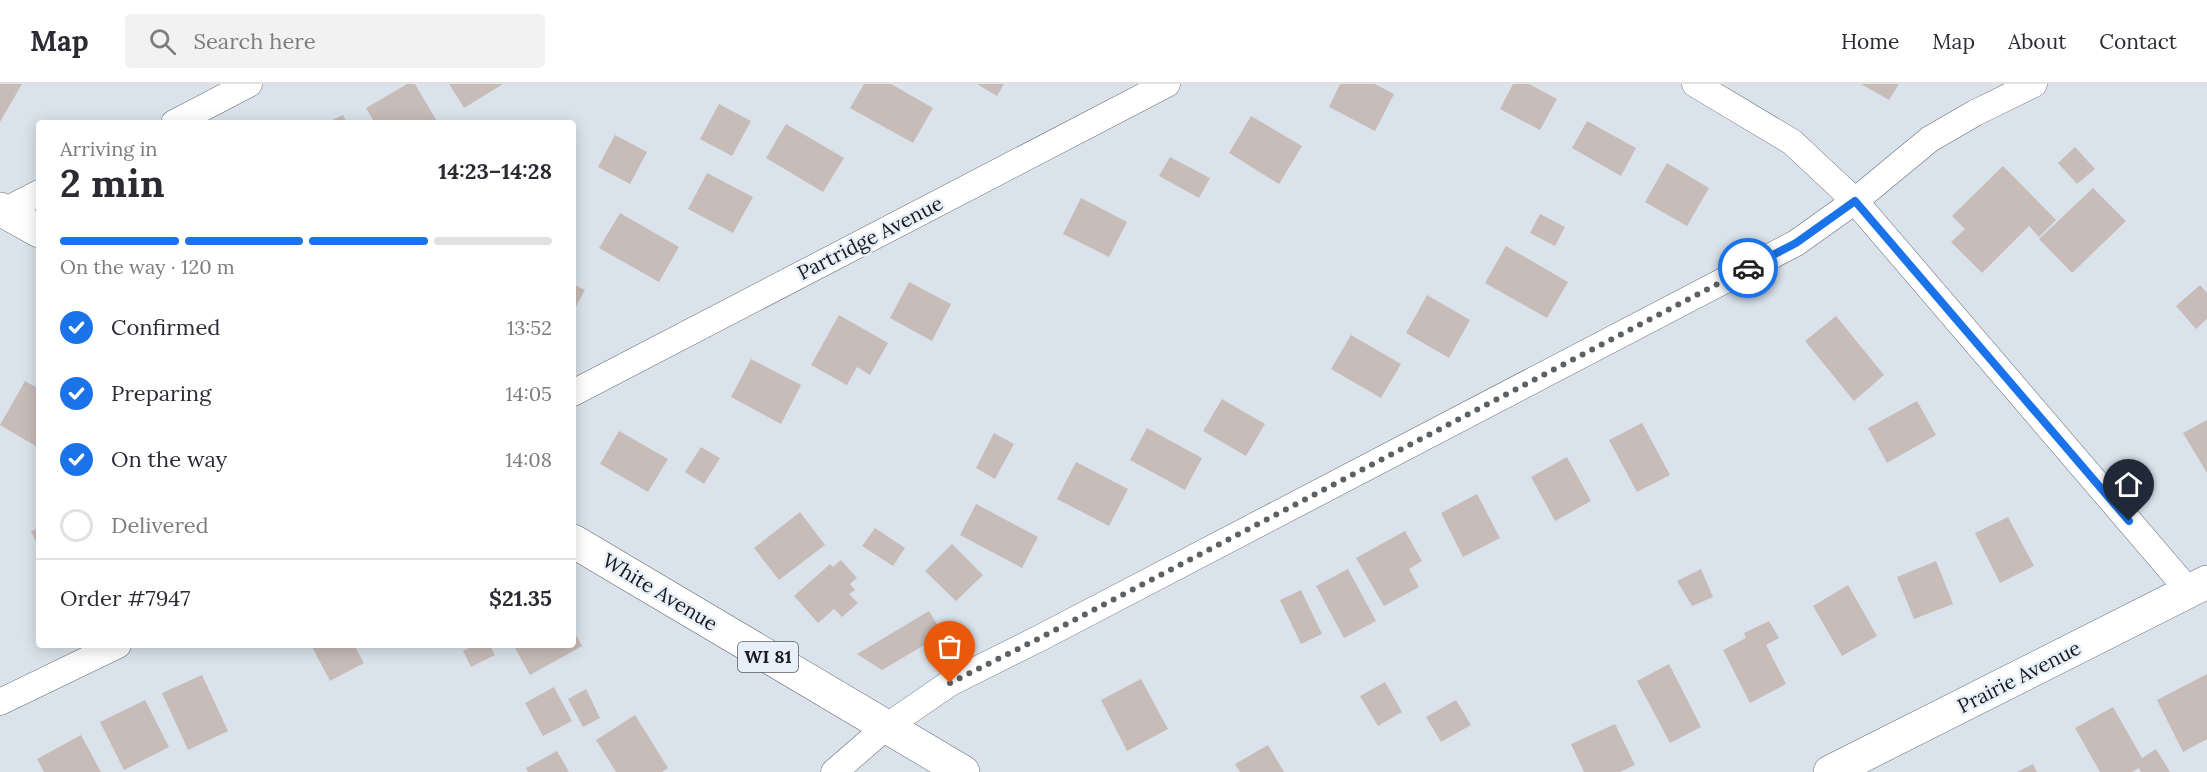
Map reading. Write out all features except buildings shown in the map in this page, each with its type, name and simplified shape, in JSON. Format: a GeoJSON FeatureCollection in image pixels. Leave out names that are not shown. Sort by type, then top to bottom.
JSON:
{"type":"FeatureCollection","features":[{"type":"Feature","properties":{"kind":"main road"},"geometry":{"type":"LineString","coordinates":[[2,210],[36,229]]}},
{"type":"Feature","properties":{"kind":"main road","name":"White Avenue"},"geometry":{"type":"LineString","coordinates":[[576,543],[963,772]]}},
{"type":"Feature","properties":{"kind":"main road","name":"Prairie Avenue"},"geometry":{"type":"LineString","coordinates":[[1830,772],[2198,586]]}},
{"type":"Feature","properties":{"kind":"street"},"geometry":{"type":"LineString","coordinates":[[180,120],[249,84]]}},
{"type":"Feature","properties":{"kind":"street","name":"Partridge Avenue"},"geometry":{"type":"LineString","coordinates":[[576,391],[1167,84]]}},
{"type":"Feature","properties":{"kind":"street"},"geometry":{"type":"LineString","coordinates":[[1695,84],[1792,142],[1855,201],[2198,586]]}},
{"type":"Feature","properties":{"kind":"street"},"geometry":{"type":"LineString","coordinates":[[834,772],[886,727],[950,683],[1796,243],[1855,201],[1930,139],[1975,113],[2034,84]]}},
{"type":"Feature","properties":{"kind":"street"},"geometry":{"type":"LineString","coordinates":[[2,210],[36,194]]}},
{"type":"Feature","properties":{"kind":"street"},"geometry":{"type":"LineString","coordinates":[[0,702],[112,648]]}},
{"type":"Feature","properties":{"kind":"way so far"},"geometry":{"type":"LineString","coordinates":[[950,683],[1748,268]]}},
{"type":"Feature","properties":{"kind":"route"},"geometry":{"type":"LineString","coordinates":[[1748,268],[1796,243],[1855,201],[2129,521]]}}]}
